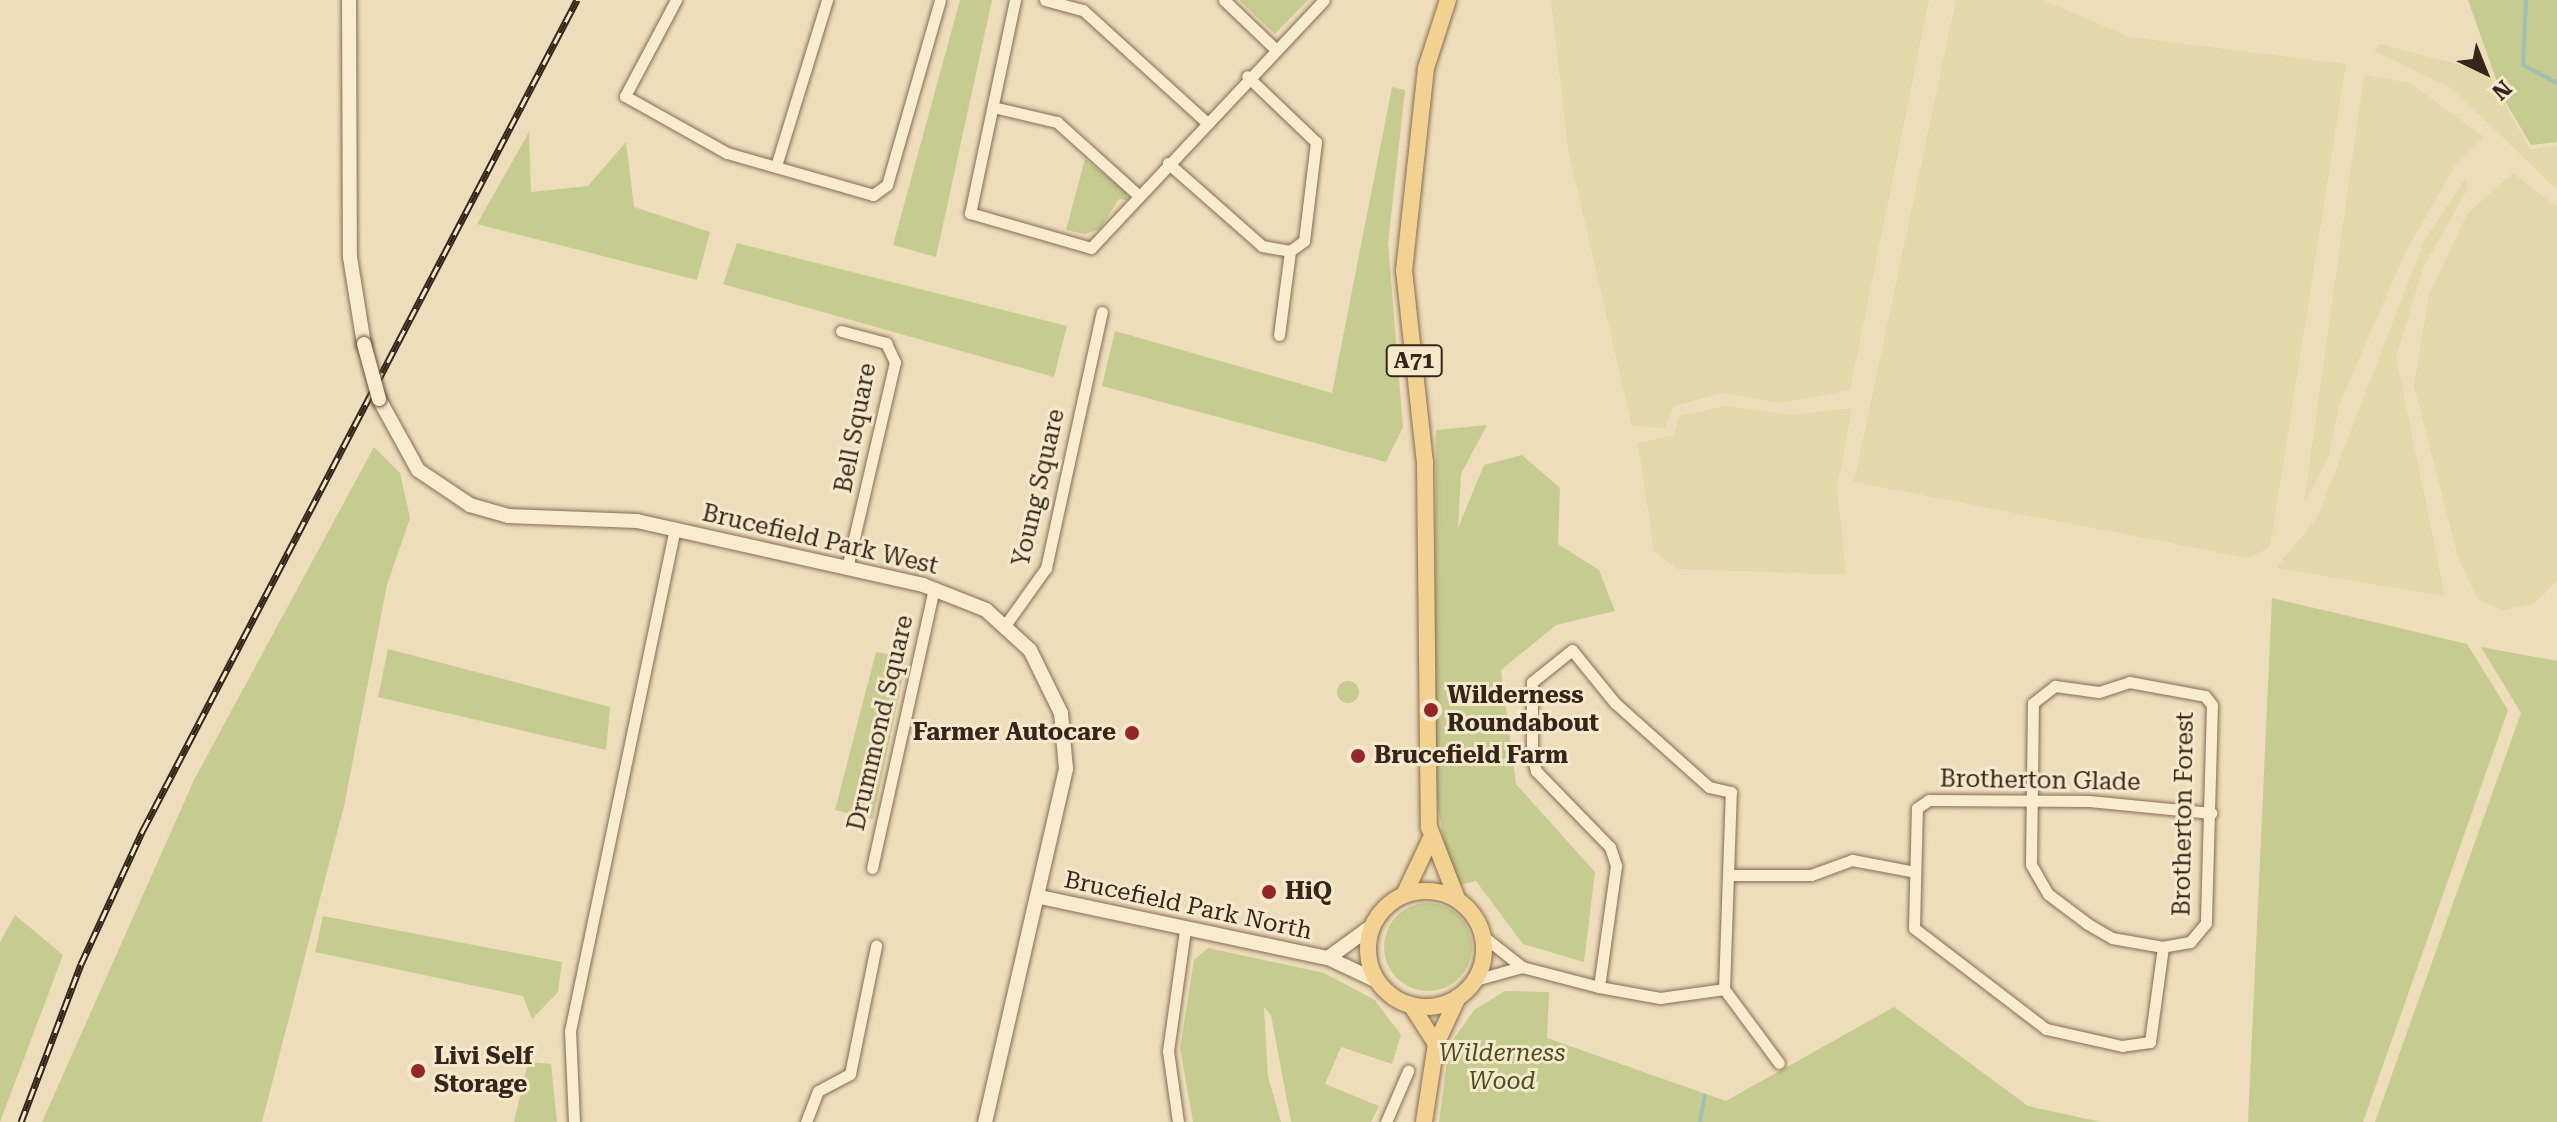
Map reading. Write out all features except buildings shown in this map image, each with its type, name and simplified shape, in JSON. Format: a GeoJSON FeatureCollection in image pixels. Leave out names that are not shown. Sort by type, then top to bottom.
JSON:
{"type":"FeatureCollection","features":[{"type":"Feature","properties":{"kind":"main road","name":"A71"},"geometry":{"type":"LineString","coordinates":[[1448,0],[1426,68],[1404,270],[1425,462],[1430,840],[1457,899],[1483,936]]}},
{"type":"Feature","properties":{"kind":"main road","name":"A71"},"geometry":{"type":"LineString","coordinates":[[1372,926],[1404,895],[1430,840]]}},
{"type":"Feature","properties":{"kind":"main road"},"geometry":{"type":"LineString","coordinates":[[1404,895],[1440,892],[1457,899]]}},
{"type":"Feature","properties":{"kind":"main road"},"geometry":{"type":"LineString","coordinates":[[1372,926],[1368,945],[1377,981],[1411,1005],[1436,1044]]}},
{"type":"Feature","properties":{"kind":"main road"},"geometry":{"type":"LineString","coordinates":[[1424,1122],[1436,1044],[1458,997],[1475,980],[1483,936]]}},
{"type":"Feature","properties":{"kind":"main road"},"geometry":{"type":"LineString","coordinates":[[1411,1005],[1458,997]]}},
{"type":"Feature","properties":{"kind":"street","name":"Brucefield Park West"},"geometry":{"type":"LineString","coordinates":[[349,0],[350,257],[364,344],[379,399],[418,470],[470,505],[508,516],[610,517],[675,528],[934,588],[1006,624],[1045,671],[1062,720],[1061,815],[985,1122]]}},
{"type":"Feature","properties":{"kind":"street"},"geometry":{"type":"LineString","coordinates":[[676,0],[625,96],[717,149],[873,195],[887,185],[940,0]]}},
{"type":"Feature","properties":{"kind":"street"},"geometry":{"type":"LineString","coordinates":[[776,166],[827,0]]}},
{"type":"Feature","properties":{"kind":"street"},"geometry":{"type":"LineString","coordinates":[[1015,0],[969,203],[978,219],[1091,248],[1273,47],[1324,0]]}},
{"type":"Feature","properties":{"kind":"street"},"geometry":{"type":"LineString","coordinates":[[1045,0],[1083,10],[1205,121]]}},
{"type":"Feature","properties":{"kind":"street"},"geometry":{"type":"LineString","coordinates":[[1224,0],[1273,47]]}},
{"type":"Feature","properties":{"kind":"street"},"geometry":{"type":"LineString","coordinates":[[1247,76],[1316,142],[1304,241],[1290,251],[1279,335]]}},
{"type":"Feature","properties":{"kind":"street"},"geometry":{"type":"LineString","coordinates":[[993,107],[1057,122],[1138,195]]}},
{"type":"Feature","properties":{"kind":"street"},"geometry":{"type":"LineString","coordinates":[[1168,163],[1255,241],[1290,251]]}},
{"type":"Feature","properties":{"kind":"street","name":"Young Square"},"geometry":{"type":"LineString","coordinates":[[1006,624],[1046,568],[1102,312]]}},
{"type":"Feature","properties":{"kind":"street","name":"Bell Square"},"geometry":{"type":"LineString","coordinates":[[841,331],[886,343],[895,362],[847,569]]}},
{"type":"Feature","properties":{"kind":"street"},"geometry":{"type":"LineString","coordinates":[[574,1122],[570,1031],[675,528]]}},
{"type":"Feature","properties":{"kind":"street","name":"Drummond Square"},"geometry":{"type":"LineString","coordinates":[[872,868],[934,588]]}},
{"type":"Feature","properties":{"kind":"street"},"geometry":{"type":"LineString","coordinates":[[1599,987],[1616,866],[1610,847],[1536,771],[1532,755],[1532,682],[1565,651],[1595,671],[1615,703],[1709,787],[1731,792],[1732,875],[1724,989],[1779,1063]]}},
{"type":"Feature","properties":{"kind":"street","name":"Brotherton Forest"},"geometry":{"type":"LineString","coordinates":[[2030,803],[2030,717],[2042,692],[2068,685],[2099,692],[2145,682],[2205,696],[2212,705],[2211,813],[2202,935],[2163,947]]}},
{"type":"Feature","properties":{"kind":"street","name":"Brotherton Glade"},"geometry":{"type":"LineString","coordinates":[[1911,871],[1917,808],[1929,800],[2118,802],[2211,813]]}},
{"type":"Feature","properties":{"kind":"street"},"geometry":{"type":"LineString","coordinates":[[1732,875],[1811,875],[1852,860],[1911,871],[1914,928],[2046,1029],[2122,1046],[2150,1042],[2163,947],[2112,938],[2048,894],[2031,864],[2030,803]]}},
{"type":"Feature","properties":{"kind":"street","name":"Brucefield Park North"},"geometry":{"type":"LineString","coordinates":[[1040,897],[1328,958],[1377,981]]}},
{"type":"Feature","properties":{"kind":"street","name":"Brucefield Park North"},"geometry":{"type":"LineString","coordinates":[[1328,958],[1372,926]]}},
{"type":"Feature","properties":{"kind":"street"},"geometry":{"type":"LineString","coordinates":[[1178,1122],[1168,1051],[1185,930]]}},
{"type":"Feature","properties":{"kind":"street"},"geometry":{"type":"LineString","coordinates":[[1483,936],[1522,967],[1599,987],[1660,998],[1724,989]]}},
{"type":"Feature","properties":{"kind":"street"},"geometry":{"type":"LineString","coordinates":[[806,1122],[818,1091],[850,1074],[876,946]]}},
{"type":"Feature","properties":{"kind":"street"},"geometry":{"type":"LineString","coordinates":[[1475,980],[1522,967]]}},
{"type":"Feature","properties":{"kind":"street"},"geometry":{"type":"LineString","coordinates":[[1738,1032],[1752,1026]]}},
{"type":"Feature","properties":{"kind":"street"},"geometry":{"type":"LineString","coordinates":[[1386,1122],[1408,1071]]}},
{"type":"Feature","properties":{"kind":"shaded area"},"geometry":{"type":"Polygon","coordinates":[[[1551,0],[1929,0],[1850,390],[1780,403],[1722,393],[1674,406],[1665,428],[1632,426],[1568,149],[1551,0]]]}},
{"type":"Feature","properties":{"kind":"shaded area"},"geometry":{"type":"Polygon","coordinates":[[[1956,0],[2043,0],[2130,37],[2346,64],[2270,547],[2249,558],[1854,482],[1956,0]]]}},
{"type":"Feature","properties":{"kind":"shaded area"},"geometry":{"type":"Polygon","coordinates":[[[2380,44],[2487,72],[2530,149],[2557,146],[2557,190],[2453,89],[2374,51],[2380,44]]]}},
{"type":"Feature","properties":{"kind":"shaded area"},"geometry":{"type":"Polygon","coordinates":[[[2364,75],[2410,83],[2484,137],[2455,166],[2406,251],[2339,405],[2328,459],[2304,503],[2364,75]]]}},
{"type":"Feature","properties":{"kind":"shaded area"},"geometry":{"type":"Polygon","coordinates":[[[2513,173],[2557,207],[2557,580],[2534,604],[2504,610],[2478,600],[2459,560],[2414,386],[2429,295],[2467,214],[2513,173]]]}},
{"type":"Feature","properties":{"kind":"shaded area"},"geometry":{"type":"Polygon","coordinates":[[[2465,179],[2467,190],[2423,268],[2396,357],[2445,596],[2276,568],[2317,518],[2425,239],[2465,179]]]}},
{"type":"Feature","properties":{"kind":"shaded area"},"geometry":{"type":"Polygon","coordinates":[[[1725,406],[1792,415],[1852,408],[1837,488],[1846,575],[1677,569],[1654,551],[1638,443],[1674,435],[1679,416],[1725,406]]]}},
{"type":"Feature","properties":{"kind":"green space"},"geometry":{"type":"Polygon","coordinates":[[[960,0],[992,0],[936,257],[893,245],[960,0]]]}},
{"type":"Feature","properties":{"kind":"green space"},"geometry":{"type":"Polygon","coordinates":[[[1239,0],[1308,0],[1275,34],[1239,0]]]}},
{"type":"Feature","properties":{"kind":"green space"},"geometry":{"type":"Polygon","coordinates":[[[2468,0],[2557,0],[2557,142],[2531,145],[2502,96],[2468,0]]]}},
{"type":"Feature","properties":{"kind":"green space"},"geometry":{"type":"Polygon","coordinates":[[[1392,87],[1405,90],[1388,243],[1403,427],[1386,462],[1102,386],[1115,331],[1332,393],[1392,87]]]}},
{"type":"Feature","properties":{"kind":"green space"},"geometry":{"type":"Polygon","coordinates":[[[529,132],[531,192],[588,186],[626,142],[634,207],[710,232],[697,280],[477,224],[529,132]]]}},
{"type":"Feature","properties":{"kind":"green space"},"geometry":{"type":"Polygon","coordinates":[[[1085,159],[1126,192],[1127,200],[1119,199],[1100,229],[1085,234],[1066,230],[1085,159]]]}},
{"type":"Feature","properties":{"kind":"green space"},"geometry":{"type":"Polygon","coordinates":[[[737,243],[1067,326],[1054,377],[723,284],[737,243]]]}},
{"type":"Feature","properties":{"kind":"green space"},"geometry":{"type":"Polygon","coordinates":[[[1487,425],[1461,474],[1458,528],[1484,465],[1522,455],[1560,488],[1558,544],[1599,570],[1615,611],[1556,625],[1501,670],[1516,784],[1595,872],[1584,962],[1523,944],[1476,881],[1459,885],[1445,848],[1434,781],[1436,430],[1487,425]]]}},
{"type":"Feature","properties":{"kind":"green space"},"geometry":{"type":"Polygon","coordinates":[[[374,447],[400,473],[410,518],[387,585],[344,806],[262,1122],[42,1122],[194,780],[374,447]]]}},
{"type":"Feature","properties":{"kind":"green space"},"geometry":{"type":"Polygon","coordinates":[[[2272,598],[2467,644],[2508,710],[2363,1122],[2248,1122],[2272,598]]]}},
{"type":"Feature","properties":{"kind":"green space"},"geometry":{"type":"Polygon","coordinates":[[[2481,647],[2557,661],[2557,1122],[2375,1122],[2521,713],[2481,647]]]}},
{"type":"Feature","properties":{"kind":"green space"},"geometry":{"type":"Polygon","coordinates":[[[388,649],[610,707],[606,750],[378,697],[388,649]]]}},
{"type":"Feature","properties":{"kind":"green space"},"geometry":{"type":"Polygon","coordinates":[[[876,652],[907,657],[873,819],[835,810],[876,652]]]}},
{"type":"Feature","properties":{"kind":"green space"},"geometry":{"type":"Polygon","coordinates":[[[1348,681],[1356,684],[1359,692],[1356,700],[1348,703],[1340,700],[1337,692],[1340,684],[1348,681]]]}},
{"type":"Feature","properties":{"kind":"green space"},"geometry":{"type":"Polygon","coordinates":[[[1428,903],[1445,907],[1459,916],[1468,930],[1472,947],[1468,964],[1459,978],[1445,987],[1428,991],[1411,987],[1397,978],[1388,964],[1384,947],[1388,930],[1397,916],[1411,907],[1428,903]]]}},
{"type":"Feature","properties":{"kind":"green space"},"geometry":{"type":"Polygon","coordinates":[[[15,915],[63,955],[0,1122],[0,942],[15,915]]]}},
{"type":"Feature","properties":{"kind":"green space"},"geometry":{"type":"Polygon","coordinates":[[[323,916],[562,962],[558,992],[532,1019],[523,996],[315,952],[323,916]]]}},
{"type":"Feature","properties":{"kind":"green space"},"geometry":{"type":"Polygon","coordinates":[[[1208,948],[1324,973],[1375,1000],[1401,1035],[1392,1064],[1341,1047],[1325,1084],[1379,1106],[1371,1122],[1291,1122],[1271,1015],[1264,1007],[1268,1076],[1281,1122],[1193,1122],[1180,1048],[1194,960],[1208,948]]]}},
{"type":"Feature","properties":{"kind":"green space","name":"Wilderness Wood"},"geometry":{"type":"Polygon","coordinates":[[[1505,991],[1549,992],[1547,1038],[1726,1101],[1894,1007],[2028,1106],[2101,1122],[1439,1122],[1449,1046],[1474,1010],[1505,991]]]}},
{"type":"Feature","properties":{"kind":"green space"},"geometry":{"type":"Polygon","coordinates":[[[528,1062],[551,1064],[557,1122],[514,1122],[528,1062]]]}},
{"type":"Feature","properties":{"kind":"waterway"},"geometry":{"type":"LineString","coordinates":[[2526,0],[2523,65],[2557,83]]}},
{"type":"Feature","properties":{"kind":"waterway"},"geometry":{"type":"LineString","coordinates":[[1700,1122],[1705,1095]]}},
{"type":"Feature","properties":{"kind":"railway"},"geometry":{"type":"LineString","coordinates":[[21,1122],[81,964],[143,830],[577,0]]}},
{"type":"Feature","properties":{"kind":"place","name":"Wilderness Roundabout"},"geometry":{"type":"Point","coordinates":[1431,710]}},
{"type":"Feature","properties":{"kind":"place","name":"Farmer Autocare"},"geometry":{"type":"Point","coordinates":[1132,733]}},
{"type":"Feature","properties":{"kind":"place","name":"Brucefield Farm"},"geometry":{"type":"Point","coordinates":[1358,756]}},
{"type":"Feature","properties":{"kind":"place","name":"HiQ"},"geometry":{"type":"Point","coordinates":[1269,892]}},
{"type":"Feature","properties":{"kind":"place","name":"Livi Self Storage"},"geometry":{"type":"Point","coordinates":[418,1071]}}]}
